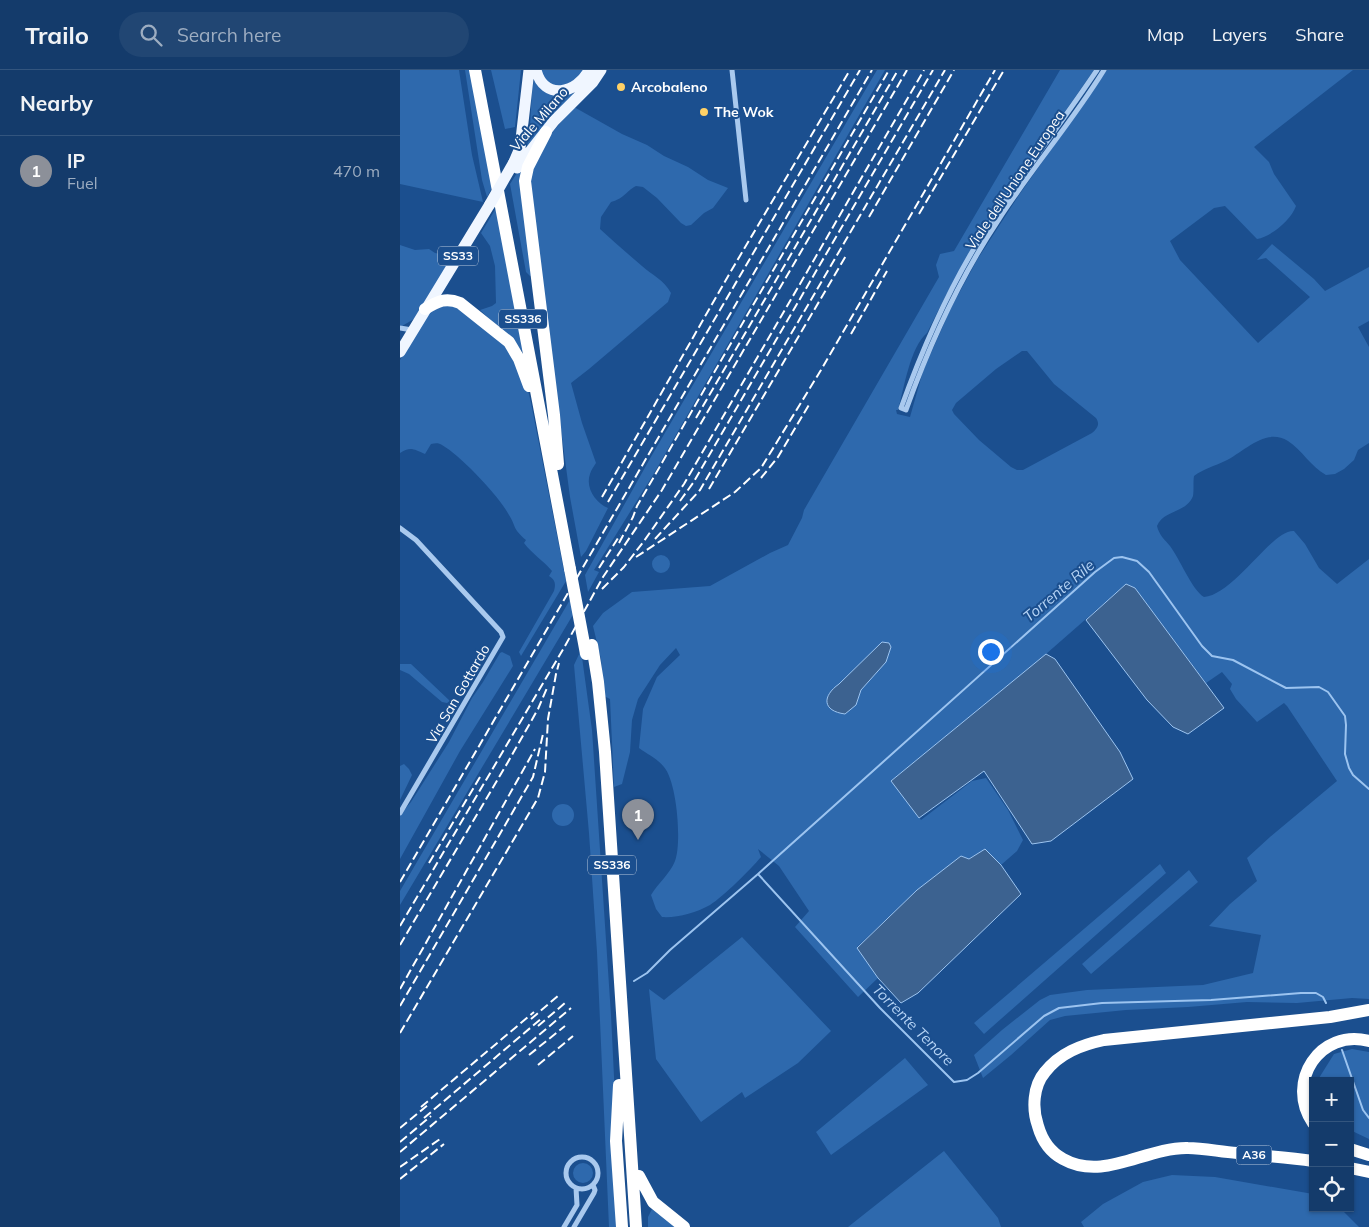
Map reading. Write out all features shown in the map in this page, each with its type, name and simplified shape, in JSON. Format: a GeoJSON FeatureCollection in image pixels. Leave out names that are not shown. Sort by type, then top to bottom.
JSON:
{"type":"FeatureCollection","features":[{"type":"Feature","properties":{"kind":"highway","name":"SS336"},"geometry":{"type":"LineString","coordinates":[[476,70],[589,650],[623,1086],[636,1227]]}},
{"type":"Feature","properties":{"kind":"highway","name":"SS336"},"geometry":{"type":"LineString","coordinates":[[483,70],[554,465]]}},
{"type":"Feature","properties":{"kind":"highway"},"geometry":{"type":"LineString","coordinates":[[546,132],[528,168],[525,181],[554,415],[554,465]]}},
{"type":"Feature","properties":{"kind":"highway"},"geometry":{"type":"LineString","coordinates":[[425,309],[443,299],[452,299],[460,303],[509,342],[519,359],[526,378],[554,465]]}},
{"type":"Feature","properties":{"kind":"highway","name":"A36"},"geometry":{"type":"LineString","coordinates":[[1309,1160],[1190,1148],[1166,1149],[1113,1165],[1096,1168],[1077,1165],[1058,1156],[1044,1142],[1036,1121],[1034,1106],[1036,1092],[1042,1075],[1062,1056],[1088,1044],[1104,1040],[1330,1017],[1369,1010]]}},
{"type":"Feature","properties":{"kind":"highway"},"geometry":{"type":"LineString","coordinates":[[1313,1122],[1303,1102],[1302,1093],[1304,1081],[1316,1056],[1336,1042],[1350,1039],[1369,1041]]}},
{"type":"Feature","properties":{"kind":"highway","name":"SS336"},"geometry":{"type":"LineString","coordinates":[[623,1086],[628,1227]]}},
{"type":"Feature","properties":{"kind":"highway"},"geometry":{"type":"LineString","coordinates":[[623,1086],[637,1139],[643,1227]]}},
{"type":"Feature","properties":{"kind":"highway"},"geometry":{"type":"LineString","coordinates":[[622,1227],[616,1141],[623,1086]]}},
{"type":"Feature","properties":{"kind":"highway"},"geometry":{"type":"LineString","coordinates":[[1354,1151],[1369,1155]]}},
{"type":"Feature","properties":{"kind":"highway"},"geometry":{"type":"LineString","coordinates":[[1354,1169],[1369,1172]]}},
{"type":"Feature","properties":{"kind":"highway"},"geometry":{"type":"LineString","coordinates":[[639,1176],[653,1202],[684,1227]]}},
{"type":"Feature","properties":{"kind":"main road"},"geometry":{"type":"LineString","coordinates":[[530,71],[542,83],[553,90],[561,91],[569,90],[580,84],[590,70]]}},
{"type":"Feature","properties":{"kind":"main road"},"geometry":{"type":"LineString","coordinates":[[579,96],[589,82],[594,70]]}},
{"type":"Feature","properties":{"kind":"main road","name":"Viale Milano"},"geometry":{"type":"LineString","coordinates":[[425,309],[516,165],[594,82],[601,70]]}},
{"type":"Feature","properties":{"kind":"main road","name":"Viale Milano"},"geometry":{"type":"LineString","coordinates":[[516,165],[530,71]]}},
{"type":"Feature","properties":{"kind":"main road","name":"SS33"},"geometry":{"type":"LineString","coordinates":[[400,352],[425,309]]}},
{"type":"Feature","properties":{"kind":"street"},"geometry":{"type":"LineString","coordinates":[[732,70],[746,200]]}},
{"type":"Feature","properties":{"kind":"street","name":"Viale dell'Unione Europea"},"geometry":{"type":"LineString","coordinates":[[1097,70],[996,214],[961,271],[939,314],[901,408],[906,410],[918,374],[944,315],[981,247],[999,218],[1104,70]]}},
{"type":"Feature","properties":{"kind":"street"},"geometry":{"type":"LineString","coordinates":[[400,328],[412,330]]}},
{"type":"Feature","properties":{"kind":"street","name":"Via San Gottardo"},"geometry":{"type":"LineString","coordinates":[[400,528],[416,540],[501,632],[503,637],[400,813]]}},
{"type":"Feature","properties":{"kind":"street"},"geometry":{"type":"LineString","coordinates":[[581,1157],[589,1158],[597,1168],[597,1179],[593,1185],[584,1189],[576,1188],[570,1183],[566,1172],[572,1161],[581,1157]]}},
{"type":"Feature","properties":{"kind":"street"},"geometry":{"type":"LineString","coordinates":[[574,1227],[594,1193],[593,1185]]}},
{"type":"Feature","properties":{"kind":"street"},"geometry":{"type":"LineString","coordinates":[[564,1227],[577,1205],[576,1188]]}},
{"type":"Feature","properties":{"kind":"shaded area"},"geometry":{"type":"Polygon","coordinates":[[[400,70],[459,70],[472,155],[483,202],[400,184],[400,70]]]}},
{"type":"Feature","properties":{"kind":"shaded area"},"geometry":{"type":"Polygon","coordinates":[[[465,70],[470,70],[493,186],[487,197],[482,180],[465,70]]]}},
{"type":"Feature","properties":{"kind":"shaded area"},"geometry":{"type":"Polygon","coordinates":[[[491,70],[521,70],[515,127],[505,129],[491,70]]]}},
{"type":"Feature","properties":{"kind":"shaded area"},"geometry":{"type":"Polygon","coordinates":[[[538,70],[584,70],[572,86],[551,86],[538,70]]]}},
{"type":"Feature","properties":{"kind":"shaded area"},"geometry":{"type":"Polygon","coordinates":[[[877,70],[885,70],[653,475],[594,570],[599,572],[588,592],[585,575],[652,455],[877,70]]]}},
{"type":"Feature","properties":{"kind":"shaded area"},"geometry":{"type":"Polygon","coordinates":[[[1060,70],[1094,70],[987,223],[946,295],[927,333],[916,348],[908,369],[898,410],[896,410],[897,414],[910,417],[923,371],[951,308],[977,260],[1019,195],[1107,70],[1353,70],[1254,147],[1269,162],[1274,174],[1296,206],[1285,222],[1269,235],[1257,239],[1225,206],[1214,208],[1170,241],[1180,260],[1258,343],[1310,297],[1266,258],[1257,260],[1272,244],[1314,279],[1325,291],[1369,267],[1369,321],[1358,327],[1369,347],[1369,443],[1358,450],[1354,460],[1344,469],[1335,474],[1326,475],[1288,441],[1279,437],[1271,437],[1255,442],[1225,461],[1205,469],[1194,476],[1193,496],[1190,502],[1181,509],[1164,517],[1157,526],[1195,588],[1204,597],[1216,593],[1228,585],[1264,550],[1285,533],[1294,531],[1305,544],[1319,568],[1337,584],[1369,559],[1369,999],[1352,998],[1297,1003],[1247,1002],[1065,1016],[1050,1020],[983,1078],[974,1055],[1040,1000],[1050,995],[1087,990],[1203,985],[1253,973],[1261,935],[1209,926],[1230,904],[1257,881],[1247,858],[1337,781],[1284,703],[1257,722],[1236,699],[1230,689],[1232,684],[1222,672],[1206,683],[1135,588],[1126,584],[1046,654],[891,781],[921,820],[972,781],[986,778],[1008,810],[1023,840],[1017,851],[1001,865],[985,849],[917,890],[857,947],[878,978],[858,997],[795,927],[809,911],[779,866],[758,849],[761,857],[722,896],[705,908],[674,917],[662,917],[656,909],[651,895],[670,870],[677,852],[677,813],[672,785],[664,767],[639,748],[643,709],[657,677],[680,655],[676,648],[660,665],[638,699],[632,720],[630,752],[622,784],[614,787],[610,699],[604,696],[601,659],[593,626],[603,613],[632,592],[710,586],[788,545],[802,518],[804,510],[939,277],[936,265],[940,254],[954,251],[1060,70]],[[1022,351],[996,369],[956,403],[952,410],[979,440],[1017,470],[1023,470],[1092,433],[1098,424],[1096,418],[1054,384],[1027,351],[1022,351]]]}},
{"type":"Feature","properties":{"kind":"shaded area"},"geometry":{"type":"Polygon","coordinates":[[[534,79],[567,93],[576,94],[525,153],[529,135],[534,79]]]}},
{"type":"Feature","properties":{"kind":"shaded area"},"geometry":{"type":"Polygon","coordinates":[[[574,107],[622,134],[688,167],[708,180],[728,188],[713,208],[704,213],[691,225],[686,226],[681,223],[657,198],[643,187],[636,186],[619,199],[611,202],[601,217],[600,229],[661,281],[671,293],[668,302],[571,383],[596,463],[589,479],[590,490],[599,503],[608,508],[581,557],[570,497],[528,181],[543,143],[574,107]]]}},
{"type":"Feature","properties":{"kind":"shaded area"},"geometry":{"type":"Polygon","coordinates":[[[522,172],[533,276],[526,272],[510,184],[517,173],[522,172]]]}},
{"type":"Feature","properties":{"kind":"shaded area"},"geometry":{"type":"Polygon","coordinates":[[[496,208],[523,352],[480,310],[496,303],[495,266],[490,246],[481,233],[496,208]]]}},
{"type":"Feature","properties":{"kind":"shaded area"},"geometry":{"type":"Polygon","coordinates":[[[400,245],[415,250],[429,249],[435,253],[453,256],[414,319],[402,326],[400,325],[400,245]]]}},
{"type":"Feature","properties":{"kind":"shaded area"},"geometry":{"type":"Polygon","coordinates":[[[447,301],[506,342],[528,390],[531,403],[566,581],[521,656],[519,652],[554,591],[553,579],[549,576],[552,571],[524,543],[526,540],[488,487],[450,450],[436,443],[431,444],[425,454],[412,449],[400,453],[400,360],[431,308],[447,301]]]}},
{"type":"Feature","properties":{"kind":"shaded area"},"geometry":{"type":"Polygon","coordinates":[[[657,555],[665,555],[670,560],[668,571],[657,573],[652,568],[652,560],[657,555]]]}},
{"type":"Feature","properties":{"kind":"shaded area"},"geometry":{"type":"Polygon","coordinates":[[[1126,584],[1135,588],[1224,708],[1188,734],[1173,727],[1147,700],[1086,620],[1126,584]]]}},
{"type":"Feature","properties":{"kind":"shaded area"},"geometry":{"type":"Polygon","coordinates":[[[571,598],[574,613],[400,905],[400,891],[571,598]]]}},
{"type":"Feature","properties":{"kind":"shaded area"},"geometry":{"type":"Polygon","coordinates":[[[882,642],[889,643],[891,647],[886,662],[861,690],[856,705],[845,714],[832,710],[827,702],[830,693],[882,642]]]}},
{"type":"Feature","properties":{"kind":"shaded area"},"geometry":{"type":"Polygon","coordinates":[[[581,650],[592,730],[611,1015],[618,1227],[609,1227],[597,952],[589,833],[574,665],[581,650]]]}},
{"type":"Feature","properties":{"kind":"shaded area"},"geometry":{"type":"Polygon","coordinates":[[[502,652],[510,656],[513,666],[460,751],[400,859],[400,815],[411,802],[449,742],[472,698],[502,652]]]}},
{"type":"Feature","properties":{"kind":"shaded area"},"geometry":{"type":"Polygon","coordinates":[[[1046,654],[1055,659],[1120,752],[1133,779],[1051,841],[1032,844],[984,771],[919,818],[891,781],[1046,654]]]}},
{"type":"Feature","properties":{"kind":"shaded area"},"geometry":{"type":"Polygon","coordinates":[[[400,664],[411,664],[450,701],[447,703],[442,702],[409,674],[400,670],[400,664]]]}},
{"type":"Feature","properties":{"kind":"shaded area"},"geometry":{"type":"Polygon","coordinates":[[[404,764],[412,775],[400,800],[400,766],[404,764]]]}},
{"type":"Feature","properties":{"kind":"shaded area"},"geometry":{"type":"Polygon","coordinates":[[[563,804],[571,807],[574,815],[571,823],[563,826],[555,823],[552,815],[555,807],[563,804]]]}},
{"type":"Feature","properties":{"kind":"shaded area"},"geometry":{"type":"Polygon","coordinates":[[[985,849],[1001,865],[1021,894],[918,993],[901,1003],[878,978],[857,948],[917,890],[961,856],[969,859],[985,849]]]}},
{"type":"Feature","properties":{"kind":"shaded area"},"geometry":{"type":"Polygon","coordinates":[[[1160,864],[1166,873],[984,1034],[974,1023],[1160,864]]]}},
{"type":"Feature","properties":{"kind":"shaded area"},"geometry":{"type":"Polygon","coordinates":[[[1189,870],[1198,882],[1091,974],[1082,964],[1189,870]]]}},
{"type":"Feature","properties":{"kind":"shaded area"},"geometry":{"type":"Polygon","coordinates":[[[742,937],[831,1031],[798,1063],[745,1098],[742,1092],[701,1122],[656,1059],[649,989],[664,1000],[742,937]]]}},
{"type":"Feature","properties":{"kind":"shaded area"},"geometry":{"type":"Polygon","coordinates":[[[1352,1049],[1369,1052],[1369,1139],[1354,1132],[1354,1077],[1320,1077],[1334,1054],[1352,1049]]]}},
{"type":"Feature","properties":{"kind":"shaded area"},"geometry":{"type":"Polygon","coordinates":[[[905,1058],[928,1085],[831,1155],[816,1132],[905,1058]]]}},
{"type":"Feature","properties":{"kind":"shaded area"},"geometry":{"type":"Polygon","coordinates":[[[944,1151],[998,1218],[1001,1227],[848,1227],[944,1151]]]}},
{"type":"Feature","properties":{"kind":"shaded area"},"geometry":{"type":"Polygon","coordinates":[[[583,1163],[590,1166],[593,1173],[590,1180],[583,1183],[576,1180],[573,1173],[576,1166],[583,1163]]]}},
{"type":"Feature","properties":{"kind":"shaded area"},"geometry":{"type":"Polygon","coordinates":[[[1172,1175],[1215,1177],[1309,1193],[1309,1212],[1344,1212],[1359,1227],[1084,1227],[1081,1222],[1103,1204],[1143,1182],[1172,1175]]]}},
{"type":"Feature","properties":{"kind":"shaded area"},"geometry":{"type":"Polygon","coordinates":[[[652,1209],[676,1227],[648,1227],[648,1217],[652,1209]]]}},
{"type":"Feature","properties":{"kind":"waterway","name":"Torrente Rile"},"geometry":{"type":"LineString","coordinates":[[634,981],[647,973],[670,950],[758,874],[1095,572],[1114,558],[1122,557],[1137,561],[1149,572],[1202,646],[1212,656],[1233,660],[1286,688],[1319,687],[1328,692],[1345,716],[1345,754],[1349,768],[1353,775],[1369,789]]}},
{"type":"Feature","properties":{"kind":"waterway","name":"Torrente Tenore"},"geometry":{"type":"LineString","coordinates":[[758,874],[880,1008],[954,1082],[967,1080],[978,1073],[1044,1016],[1059,1008],[1102,1003],[1211,1000],[1301,993],[1316,993],[1323,997],[1326,1003]]}},
{"type":"Feature","properties":{"kind":"waterway","name":"Torrente Tenore"},"geometry":{"type":"LineString","coordinates":[[1342,1050],[1363,1110],[1369,1118]]}},
{"type":"Feature","properties":{"kind":"railway"},"geometry":{"type":"LineString","coordinates":[[602,497],[731,271],[850,70]]}},
{"type":"Feature","properties":{"kind":"railway"},"geometry":{"type":"LineString","coordinates":[[608,502],[860,70]]}},
{"type":"Feature","properties":{"kind":"railway"},"geometry":{"type":"LineString","coordinates":[[400,882],[872,70]]}},
{"type":"Feature","properties":{"kind":"railway"},"geometry":{"type":"LineString","coordinates":[[619,543],[637,506],[889,70]]}},
{"type":"Feature","properties":{"kind":"railway"},"geometry":{"type":"LineString","coordinates":[[696,418],[898,70]]}},
{"type":"Feature","properties":{"kind":"railway"},"geometry":{"type":"LineString","coordinates":[[400,926],[565,646],[603,577],[662,490],[907,70]]}},
{"type":"Feature","properties":{"kind":"railway"},"geometry":{"type":"LineString","coordinates":[[602,589],[624,567],[684,484],[924,70]]}},
{"type":"Feature","properties":{"kind":"railway"},"geometry":{"type":"LineString","coordinates":[[680,501],[693,483],[933,70]]}},
{"type":"Feature","properties":{"kind":"railway"},"geometry":{"type":"LineString","coordinates":[[655,539],[700,490],[945,70]]}},
{"type":"Feature","properties":{"kind":"railway"},"geometry":{"type":"LineString","coordinates":[[869,217],[954,70]]}},
{"type":"Feature","properties":{"kind":"railway"},"geometry":{"type":"LineString","coordinates":[[636,557],[735,492],[761,468],[821,370],[995,70]]}},
{"type":"Feature","properties":{"kind":"railway"},"geometry":{"type":"LineString","coordinates":[[919,214],[1004,70]]}},
{"type":"Feature","properties":{"kind":"railway"},"geometry":{"type":"LineString","coordinates":[[709,489],[847,254]]}},
{"type":"Feature","properties":{"kind":"railway"},"geometry":{"type":"LineString","coordinates":[[851,334],[887,271]]}},
{"type":"Feature","properties":{"kind":"railway"},"geometry":{"type":"LineString","coordinates":[[761,478],[778,457],[810,403]]}},
{"type":"Feature","properties":{"kind":"railway"},"geometry":{"type":"LineString","coordinates":[[599,568],[620,535]]}},
{"type":"Feature","properties":{"kind":"railway"},"geometry":{"type":"LineString","coordinates":[[400,1033],[538,798],[545,772],[548,719],[559,663]]}},
{"type":"Feature","properties":{"kind":"railway"},"geometry":{"type":"LineString","coordinates":[[400,945],[508,762],[538,709],[547,688]]}},
{"type":"Feature","properties":{"kind":"railway"},"geometry":{"type":"LineString","coordinates":[[400,1006],[533,777],[543,734]]}},
{"type":"Feature","properties":{"kind":"railway"},"geometry":{"type":"LineString","coordinates":[[400,989],[535,749]]}},
{"type":"Feature","properties":{"kind":"railway"},"geometry":{"type":"LineString","coordinates":[[429,863],[480,777]]}},
{"type":"Feature","properties":{"kind":"railway"},"geometry":{"type":"LineString","coordinates":[[531,1019],[559,995]]}},
{"type":"Feature","properties":{"kind":"railway"},"geometry":{"type":"LineString","coordinates":[[538,1026],[565,1003]]}},
{"type":"Feature","properties":{"kind":"railway"},"geometry":{"type":"LineString","coordinates":[[400,1152],[571,1008]]}},
{"type":"Feature","properties":{"kind":"railway"},"geometry":{"type":"LineString","coordinates":[[421,1107],[534,1012]]}},
{"type":"Feature","properties":{"kind":"railway"},"geometry":{"type":"LineString","coordinates":[[424,1118],[542,1018]]}},
{"type":"Feature","properties":{"kind":"railway"},"geometry":{"type":"LineString","coordinates":[[529,1055],[565,1026]]}},
{"type":"Feature","properties":{"kind":"railway"},"geometry":{"type":"LineString","coordinates":[[538,1065],[573,1036]]}},
{"type":"Feature","properties":{"kind":"railway"},"geometry":{"type":"LineString","coordinates":[[400,1128],[429,1104]]}},
{"type":"Feature","properties":{"kind":"railway"},"geometry":{"type":"LineString","coordinates":[[400,1142],[431,1116]]}},
{"type":"Feature","properties":{"kind":"railway"},"geometry":{"type":"LineString","coordinates":[[400,1167],[440,1139]]}},
{"type":"Feature","properties":{"kind":"railway"},"geometry":{"type":"LineString","coordinates":[[400,1179],[444,1144]]}},
{"type":"Feature","properties":{"kind":"place","name":"Arcobaleno"},"geometry":{"type":"Point","coordinates":[621,87]}},
{"type":"Feature","properties":{"kind":"place","name":"The Wok"},"geometry":{"type":"Point","coordinates":[704,112]}},
{"type":"Feature","properties":{"kind":"place","name":"IP"},"geometry":{"type":"Point","coordinates":[638,840]}}]}
